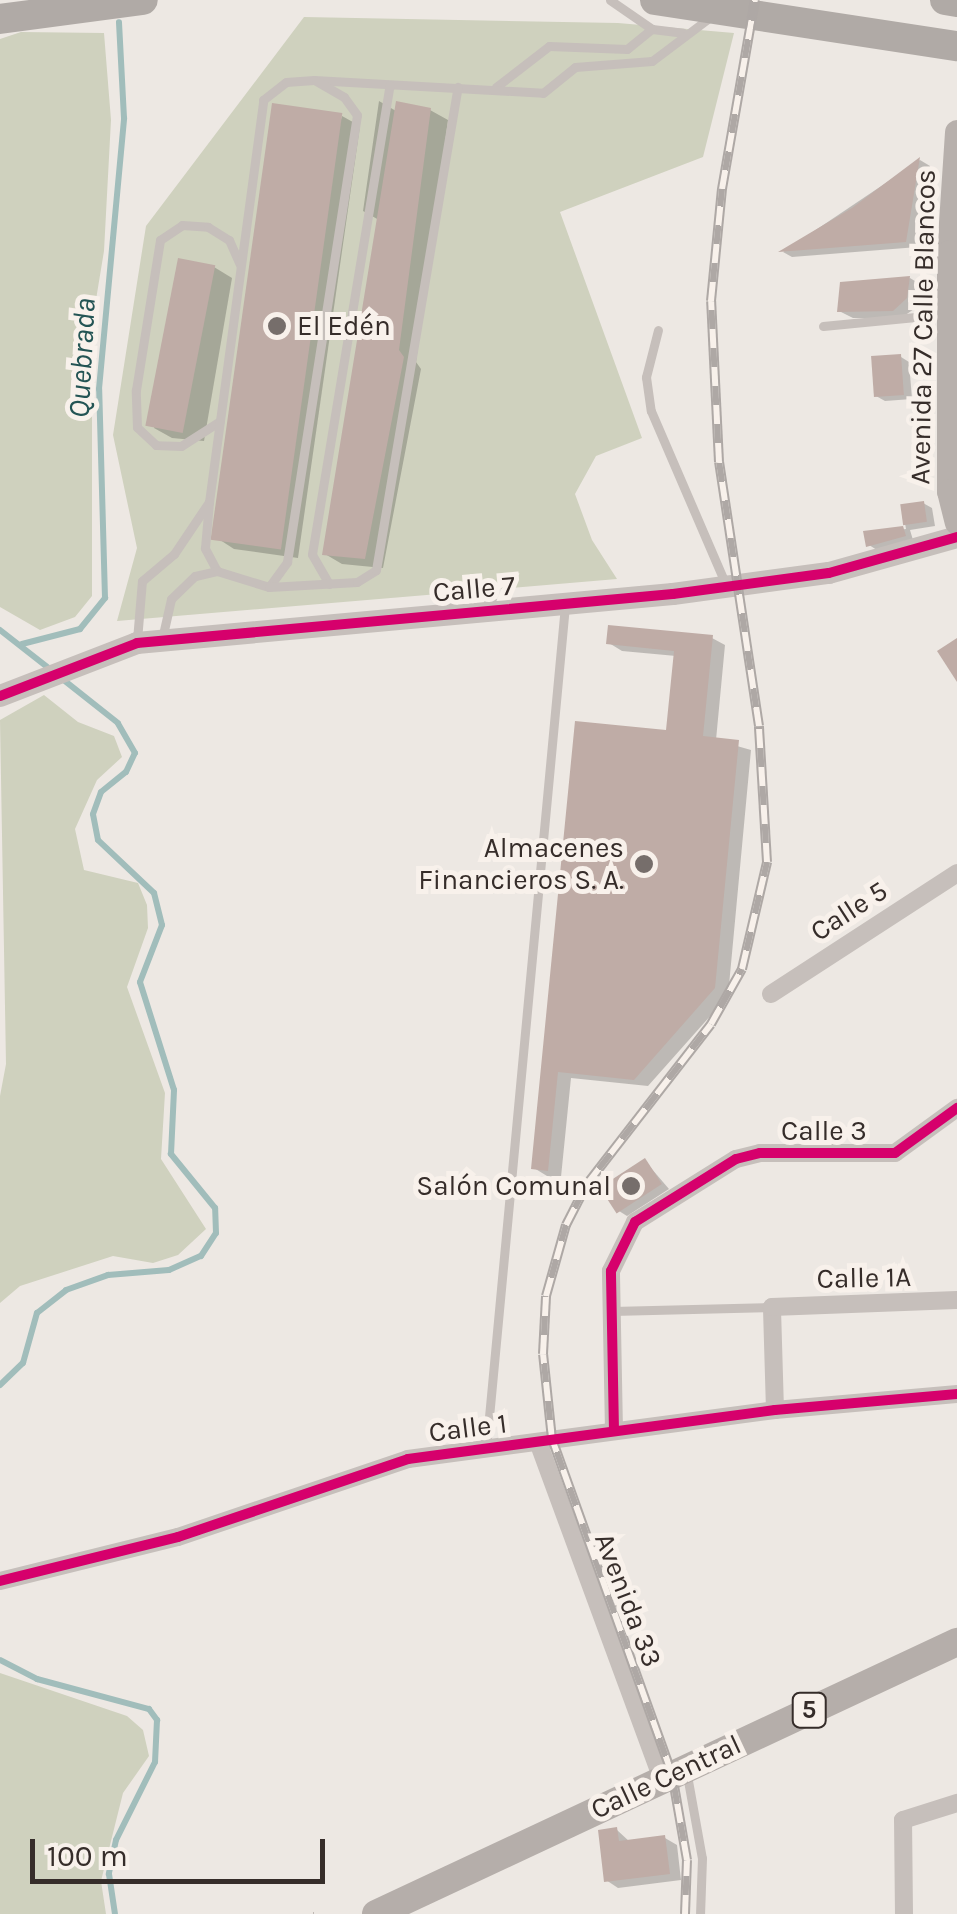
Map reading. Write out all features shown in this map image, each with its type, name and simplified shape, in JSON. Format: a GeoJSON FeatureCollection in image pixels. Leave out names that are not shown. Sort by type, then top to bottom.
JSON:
{"type":"FeatureCollection","features":[{"type":"Feature","properties":{"kind":"highway"},"geometry":{"type":"LineString","coordinates":[[0,19],[143,0]]}},
{"type":"Feature","properties":{"kind":"highway"},"geometry":{"type":"LineString","coordinates":[[945,0],[957,2]]}},
{"type":"Feature","properties":{"kind":"highway"},"geometry":{"type":"LineString","coordinates":[[654,14],[848,26],[957,46]]}},
{"type":"Feature","properties":{"kind":"main road","name":"Avenida 27 Calle Blancos"},"geometry":{"type":"LineString","coordinates":[[957,132],[950,491],[957,522]]}},
{"type":"Feature","properties":{"kind":"main road","name":"Calle Central"},"geometry":{"type":"LineString","coordinates":[[376,1914],[957,1642]]}},
{"type":"Feature","properties":{"kind":"street","name":"Calle 7"},"geometry":{"type":"LineString","coordinates":[[0,696],[102,653],[162,639],[565,603],[829,574],[957,537]]}},
{"type":"Feature","properties":{"kind":"street","name":"Calle 5"},"geometry":{"type":"LineString","coordinates":[[770,994],[957,873]]}},
{"type":"Feature","properties":{"kind":"street","name":"Calle 3"},"geometry":{"type":"LineString","coordinates":[[612,1312],[611,1271],[635,1222],[736,1159],[895,1153],[957,1108]]}},
{"type":"Feature","properties":{"kind":"street","name":"Calle 1A"},"geometry":{"type":"LineString","coordinates":[[772,1307],[957,1300]]}},
{"type":"Feature","properties":{"kind":"street"},"geometry":{"type":"LineString","coordinates":[[772,1307],[774,1410]]}},
{"type":"Feature","properties":{"kind":"street"},"geometry":{"type":"LineString","coordinates":[[612,1312],[614,1431]]}},
{"type":"Feature","properties":{"kind":"street","name":"Calle 1"},"geometry":{"type":"LineString","coordinates":[[0,1581],[178,1537],[357,1472],[486,1448],[774,1410],[957,1394]]}},
{"type":"Feature","properties":{"kind":"street","name":"Avenida 33"},"geometry":{"type":"LineString","coordinates":[[538,1442],[674,1773]]}},
{"type":"Feature","properties":{"kind":"street"},"geometry":{"type":"LineString","coordinates":[[904,1914],[903,1820],[957,1803]]}},
{"type":"Feature","properties":{"kind":"lane"},"geometry":{"type":"LineString","coordinates":[[610,0],[654,14],[682,33]]}},
{"type":"Feature","properties":{"kind":"lane"},"geometry":{"type":"LineString","coordinates":[[496,87],[549,46],[627,49],[654,14]]}},
{"type":"Feature","properties":{"kind":"lane"},"geometry":{"type":"LineString","coordinates":[[216,571],[205,548],[209,502],[262,100],[286,82],[314,80],[496,87],[543,93],[575,67],[652,61],[682,33],[726,16],[819,29],[848,26]]}},
{"type":"Feature","properties":{"kind":"lane"},"geometry":{"type":"LineString","coordinates":[[269,587],[288,562],[356,116],[344,97],[314,80]]}},
{"type":"Feature","properties":{"kind":"lane"},"geometry":{"type":"LineString","coordinates":[[329,584],[312,554],[390,84]]}},
{"type":"Feature","properties":{"kind":"lane"},"geometry":{"type":"LineString","coordinates":[[162,639],[171,600],[195,576],[216,571],[269,587],[357,582],[376,570],[384,545],[458,88]]}},
{"type":"Feature","properties":{"kind":"lane"},"geometry":{"type":"LineString","coordinates":[[220,421],[181,446],[156,446],[137,428],[136,390],[160,240],[182,225],[208,227],[229,240],[241,266]]}},
{"type":"Feature","properties":{"kind":"lane"},"geometry":{"type":"LineString","coordinates":[[823,326],[952,297]]}},
{"type":"Feature","properties":{"kind":"lane"},"geometry":{"type":"LineString","coordinates":[[658,330],[646,377],[654,424],[726,586]]}},
{"type":"Feature","properties":{"kind":"lane"},"geometry":{"type":"LineString","coordinates":[[138,643],[142,580],[174,554],[209,502]]}},
{"type":"Feature","properties":{"kind":"lane"},"geometry":{"type":"LineString","coordinates":[[486,1448],[565,603]]}},
{"type":"Feature","properties":{"kind":"lane"},"geometry":{"type":"LineString","coordinates":[[612,1312],[772,1307]]}},
{"type":"Feature","properties":{"kind":"lane"},"geometry":{"type":"LineString","coordinates":[[674,1773],[702,1858],[700,1914]]}},
{"type":"Feature","properties":{"kind":"green space"},"geometry":{"type":"Polygon","coordinates":[[[304,17],[618,23],[734,33],[703,157],[560,212],[642,438],[596,456],[575,494],[592,540],[617,579],[117,621],[137,548],[113,435],[146,226],[304,17]]]}},
{"type":"Feature","properties":{"kind":"green space"},"geometry":{"type":"Polygon","coordinates":[[[21,32],[104,33],[111,120],[104,251],[92,324],[92,596],[75,617],[40,630],[0,607],[0,39],[21,32]]]}},
{"type":"Feature","properties":{"kind":"green space"},"geometry":{"type":"Polygon","coordinates":[[[44,695],[78,722],[114,736],[122,757],[97,780],[75,829],[84,870],[138,883],[147,905],[148,928],[127,987],[165,1093],[161,1159],[206,1229],[178,1255],[153,1263],[113,1256],[20,1286],[0,1303],[0,1096],[6,1064],[0,720],[44,695]]]}},
{"type":"Feature","properties":{"kind":"green space"},"geometry":{"type":"Polygon","coordinates":[[[0,1673],[127,1716],[143,1730],[149,1756],[123,1793],[101,1881],[106,1914],[0,1914],[0,1673]]]}},
{"type":"Feature","properties":{"kind":"building","name":"El Edén"},"geometry":{"type":"Polygon","coordinates":[[[396,101],[431,108],[399,350],[404,357],[365,559],[322,555],[396,101]]]}},
{"type":"Feature","properties":{"kind":"building","name":"El Edén"},"geometry":{"type":"Polygon","coordinates":[[[272,103],[342,113],[281,550],[211,540],[272,103]]]}},
{"type":"Feature","properties":{"kind":"building"},"geometry":{"type":"Polygon","coordinates":[[[920,157],[906,242],[778,252],[852,208],[920,157]]]}},
{"type":"Feature","properties":{"kind":"building"},"geometry":{"type":"Polygon","coordinates":[[[178,258],[215,265],[183,433],[145,426],[178,258]]]}},
{"type":"Feature","properties":{"kind":"building"},"geometry":{"type":"Polygon","coordinates":[[[910,276],[907,298],[893,311],[837,312],[840,282],[910,276]]]}},
{"type":"Feature","properties":{"kind":"building"},"geometry":{"type":"Polygon","coordinates":[[[901,354],[904,395],[874,397],[871,356],[901,354]]]}},
{"type":"Feature","properties":{"kind":"building"},"geometry":{"type":"Polygon","coordinates":[[[924,501],[927,522],[903,525],[900,504],[924,501]]]}},
{"type":"Feature","properties":{"kind":"building"},"geometry":{"type":"Polygon","coordinates":[[[903,526],[906,536],[866,547],[863,531],[903,526]]]}},
{"type":"Feature","properties":{"kind":"building","name":"Almacenes Financieros S. A."},"geometry":{"type":"Polygon","coordinates":[[[608,625],[713,635],[703,736],[739,740],[715,988],[634,1080],[558,1072],[548,1171],[531,1169],[575,721],[666,730],[674,651],[606,644],[608,625]]]}},
{"type":"Feature","properties":{"kind":"building"},"geometry":{"type":"Polygon","coordinates":[[[957,638],[957,682],[937,651],[957,638]]]}},
{"type":"Feature","properties":{"kind":"building","name":"Salón Comunal"},"geometry":{"type":"Polygon","coordinates":[[[645,1158],[662,1184],[617,1213],[600,1187],[645,1158]]]}},
{"type":"Feature","properties":{"kind":"building"},"geometry":{"type":"Polygon","coordinates":[[[617,1827],[619,1841],[665,1835],[670,1874],[604,1882],[598,1830],[617,1827]]]}},
{"type":"Feature","properties":{"kind":"waterway","name":"Quebrada"},"geometry":{"type":"LineString","coordinates":[[22,644],[80,629],[105,598],[99,389],[124,118],[119,22]]}},
{"type":"Feature","properties":{"kind":"waterway"},"geometry":{"type":"LineString","coordinates":[[0,630],[50,669]]}},
{"type":"Feature","properties":{"kind":"waterway"},"geometry":{"type":"LineString","coordinates":[[0,1385],[23,1363],[37,1313],[66,1290],[108,1275],[169,1270],[201,1256],[216,1233],[215,1208],[171,1154],[174,1090],[140,982],[162,925],[154,893],[98,840],[93,814],[101,792],[126,772],[135,753],[118,723],[60,677]]}},
{"type":"Feature","properties":{"kind":"waterway"},"geometry":{"type":"LineString","coordinates":[[0,1660],[37,1679],[149,1709],[157,1720],[155,1762],[116,1840],[109,1874],[115,1914]]}},
{"type":"Feature","properties":{"kind":"railway"},"geometry":{"type":"LineString","coordinates":[[685,1914],[687,1860],[672,1774],[552,1439],[543,1354],[546,1296],[566,1225],[587,1184],[711,1024],[742,969],[767,862],[759,726],[719,462],[711,301],[722,189],[755,0]]}},
{"type":"Feature","properties":{"kind":"cycle path"},"geometry":{"type":"LineString","coordinates":[[0,696],[137,643],[673,594],[829,573],[957,537]]}},
{"type":"Feature","properties":{"kind":"cycle path"},"geometry":{"type":"LineString","coordinates":[[614,1431],[611,1271],[635,1222],[736,1159],[760,1153],[895,1153],[957,1108]]}},
{"type":"Feature","properties":{"kind":"cycle path"},"geometry":{"type":"LineString","coordinates":[[0,1581],[178,1537],[408,1459],[775,1410],[957,1394]]}},
{"type":"Feature","properties":{"kind":"place","name":"El Edén"},"geometry":{"type":"Point","coordinates":[277,326]}},
{"type":"Feature","properties":{"kind":"place","name":"Almacenes Financieros S. A."},"geometry":{"type":"Point","coordinates":[644,864]}},
{"type":"Feature","properties":{"kind":"place","name":"Salón Comunal"},"geometry":{"type":"Point","coordinates":[631,1186]}}]}
